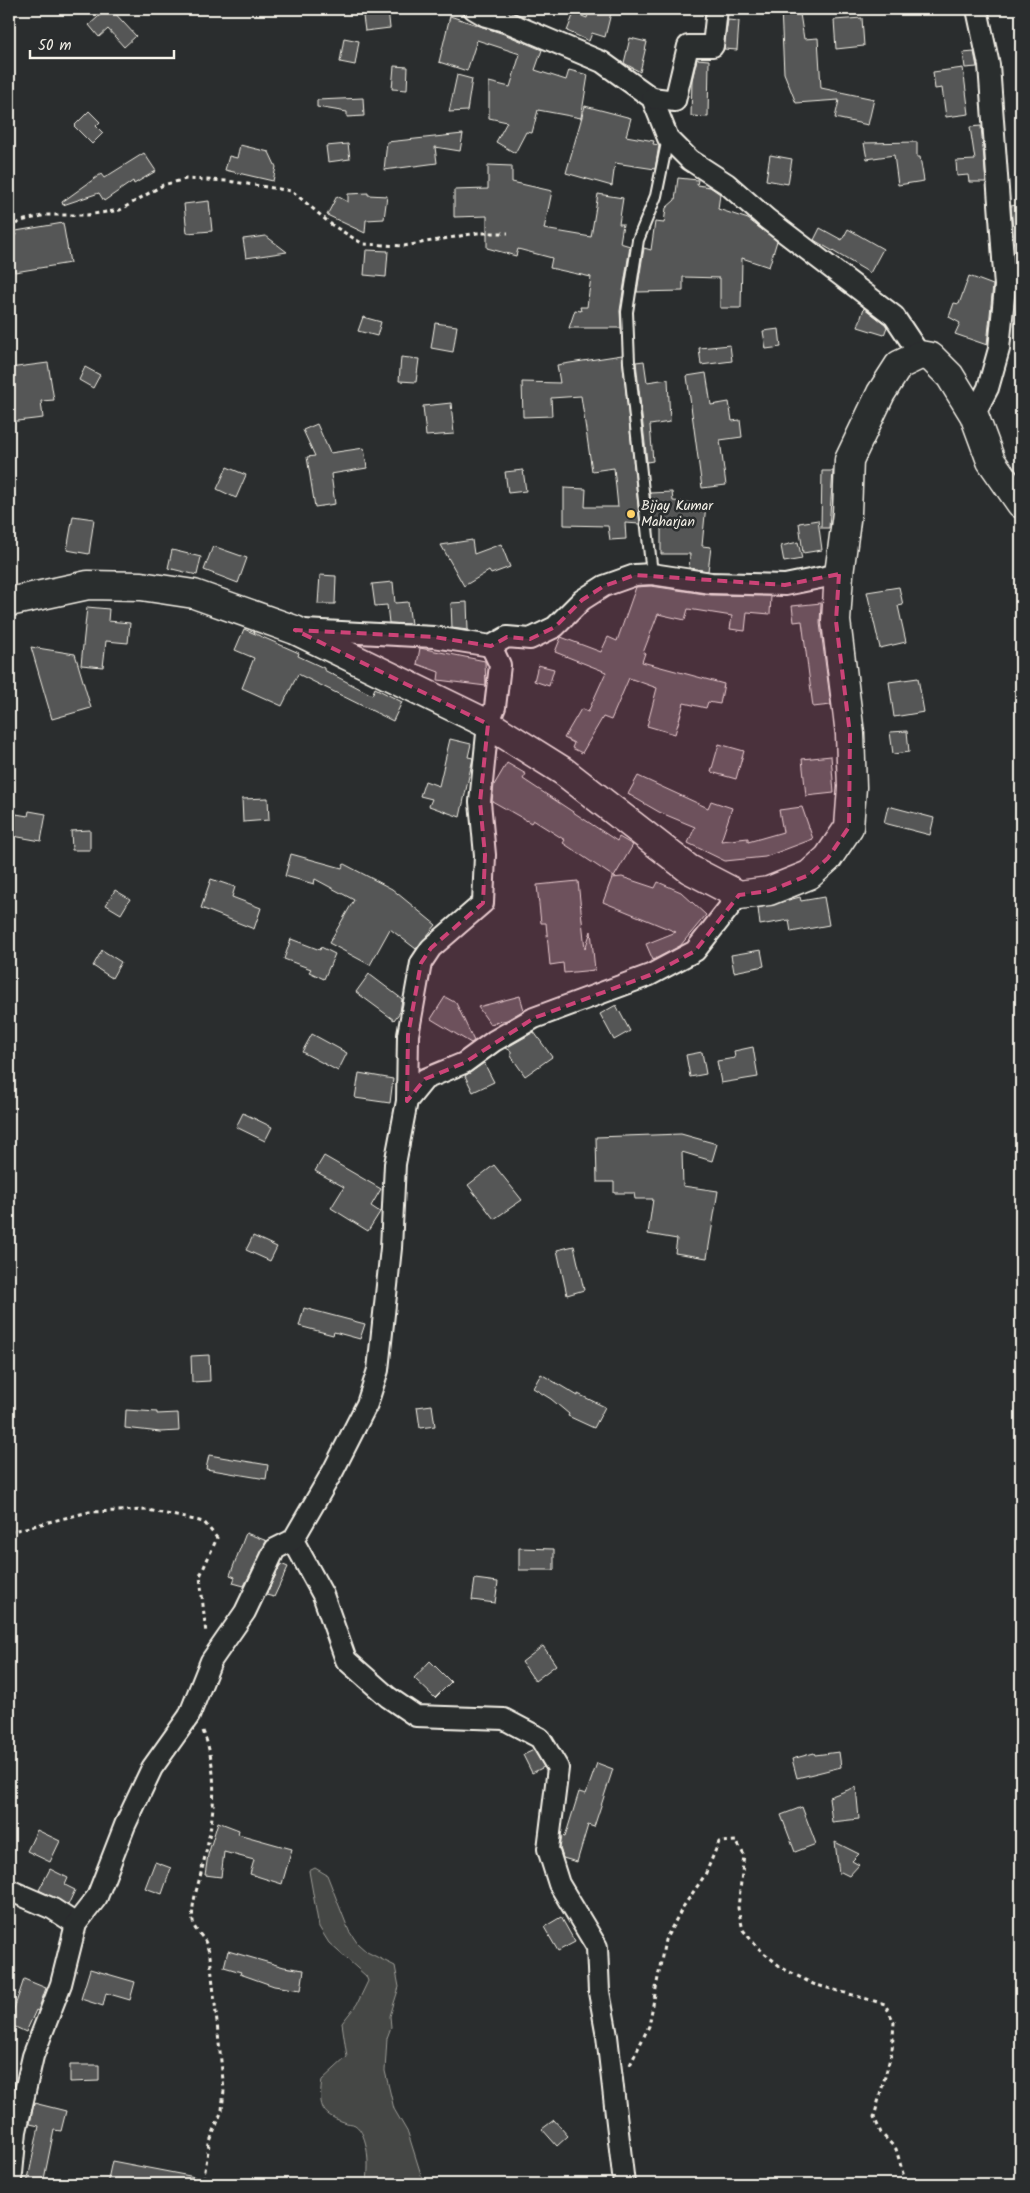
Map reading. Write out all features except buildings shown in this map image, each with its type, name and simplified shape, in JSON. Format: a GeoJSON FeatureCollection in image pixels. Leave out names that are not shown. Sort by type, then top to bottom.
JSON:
{"type":"FeatureCollection","features":[{"type":"Feature","properties":{"kind":"main road"},"geometry":{"type":"LineString","coordinates":[[9,602],[88,585],[141,586],[194,594],[295,630],[488,724],[563,771],[689,869],[739,895],[769,891],[809,875],[828,858],[849,827],[852,787],[850,734],[836,621],[839,574],[847,513],[849,460],[881,393],[899,365],[920,355],[931,357],[950,376],[974,416],[991,461],[1021,504]]}},
{"type":"Feature","properties":{"kind":"street"},"geometry":{"type":"LineString","coordinates":[[474,9],[486,16],[507,22],[602,62],[652,98],[675,101],[688,46],[713,46],[717,9]]}},
{"type":"Feature","properties":{"kind":"street"},"geometry":{"type":"LineString","coordinates":[[974,416],[988,388],[999,349],[1005,286],[989,64],[977,9]]}},
{"type":"Feature","properties":{"kind":"street"},"geometry":{"type":"LineString","coordinates":[[652,98],[668,138],[690,160],[727,184],[767,220],[894,316],[920,355]]}},
{"type":"Feature","properties":{"kind":"street"},"geometry":{"type":"LineString","coordinates":[[295,630],[434,637],[491,646],[507,637],[530,639],[555,627],[582,600],[604,586],[635,575],[652,574],[711,583],[784,585],[839,574]]}},
{"type":"Feature","properties":{"kind":"street"},"geometry":{"type":"LineString","coordinates":[[11,2184],[16,2131],[32,2056],[61,1984],[76,1924],[97,1897],[125,1826],[152,1768],[189,1716],[211,1661],[245,1612],[274,1549],[293,1540],[338,1463],[367,1404],[378,1370],[392,1248],[395,1164],[407,1101],[408,1035],[421,964],[431,948],[483,903],[485,855],[480,802],[488,724],[495,707],[500,665],[491,646]]}},
{"type":"Feature","properties":{"kind":"street"},"geometry":{"type":"LineString","coordinates":[[407,1101],[425,1079],[464,1063],[494,1041],[534,1018],[650,975],[695,951],[739,895]]}},
{"type":"Feature","properties":{"kind":"street"},"geometry":{"type":"LineString","coordinates":[[293,1540],[323,1595],[346,1660],[388,1698],[416,1716],[504,1719],[540,1738],[558,1768],[548,1850],[559,1884],[597,1947],[599,1992],[607,2036],[610,2081],[624,2184]]}},
{"type":"Feature","properties":{"kind":"street"},"geometry":{"type":"LineString","coordinates":[[9,1890],[53,1909],[76,1924]]}},
{"type":"Feature","properties":{"kind":"lane"},"geometry":{"type":"LineString","coordinates":[[652,574],[629,362],[627,312],[638,240],[656,196],[668,138]]}},
{"type":"Feature","properties":{"kind":"path"},"geometry":{"type":"LineString","coordinates":[[9,228],[21,221],[46,215],[87,215],[120,210],[162,185],[186,179],[228,181],[292,191],[332,225],[363,244],[404,246],[477,233],[508,233]]}},
{"type":"Feature","properties":{"kind":"path"},"geometry":{"type":"LineString","coordinates":[[9,1532],[89,1512],[148,1510],[204,1522],[217,1538],[200,1576],[203,1617],[211,1661]]}},
{"type":"Feature","properties":{"kind":"path"},"geometry":{"type":"LineString","coordinates":[[189,1716],[200,1726],[209,1746],[214,1774],[214,1805],[193,1905],[194,1927],[205,1940],[210,1956],[224,2090],[222,2110],[209,2144],[203,2184]]}},
{"type":"Feature","properties":{"kind":"path"},"geometry":{"type":"LineString","coordinates":[[610,2081],[619,2081],[630,2064],[649,2026],[664,1940],[683,1906],[705,1875],[719,1842],[736,1841],[744,1855],[738,1908],[743,1930],[757,1947],[782,1968],[813,1984],[885,2004],[894,2022],[892,2051],[874,2117],[881,2133],[896,2149],[906,2184]]}},
{"type":"Feature","properties":{"kind":"highlighted area"},"geometry":{"type":"Polygon","coordinates":[[[839,574],[836,621],[850,734],[849,827],[828,858],[809,875],[769,891],[739,895],[695,951],[650,975],[534,1018],[464,1063],[425,1079],[407,1101],[408,1035],[421,963],[431,948],[483,903],[485,855],[480,802],[488,724],[295,630],[434,637],[491,646],[507,637],[530,639],[555,627],[582,600],[604,586],[635,575],[785,585],[839,574]]]}},
{"type":"Feature","properties":{"kind":"shaded area"},"geometry":{"type":"Polygon","coordinates":[[[315,1868],[327,1875],[349,1931],[358,1944],[367,1952],[395,1966],[399,1987],[390,2016],[391,2027],[387,2038],[385,2071],[394,2109],[408,2133],[424,2184],[366,2184],[368,2170],[366,2144],[360,2130],[354,2124],[336,2119],[325,2112],[322,2107],[322,2080],[347,2057],[342,2023],[357,2004],[368,1981],[366,1976],[329,1943],[319,1927],[309,1871],[315,1868]]]}},
{"type":"Feature","properties":{"kind":"place","name":"Bijay Kumar Maharjan"},"geometry":{"type":"Point","coordinates":[631,514]}}]}
